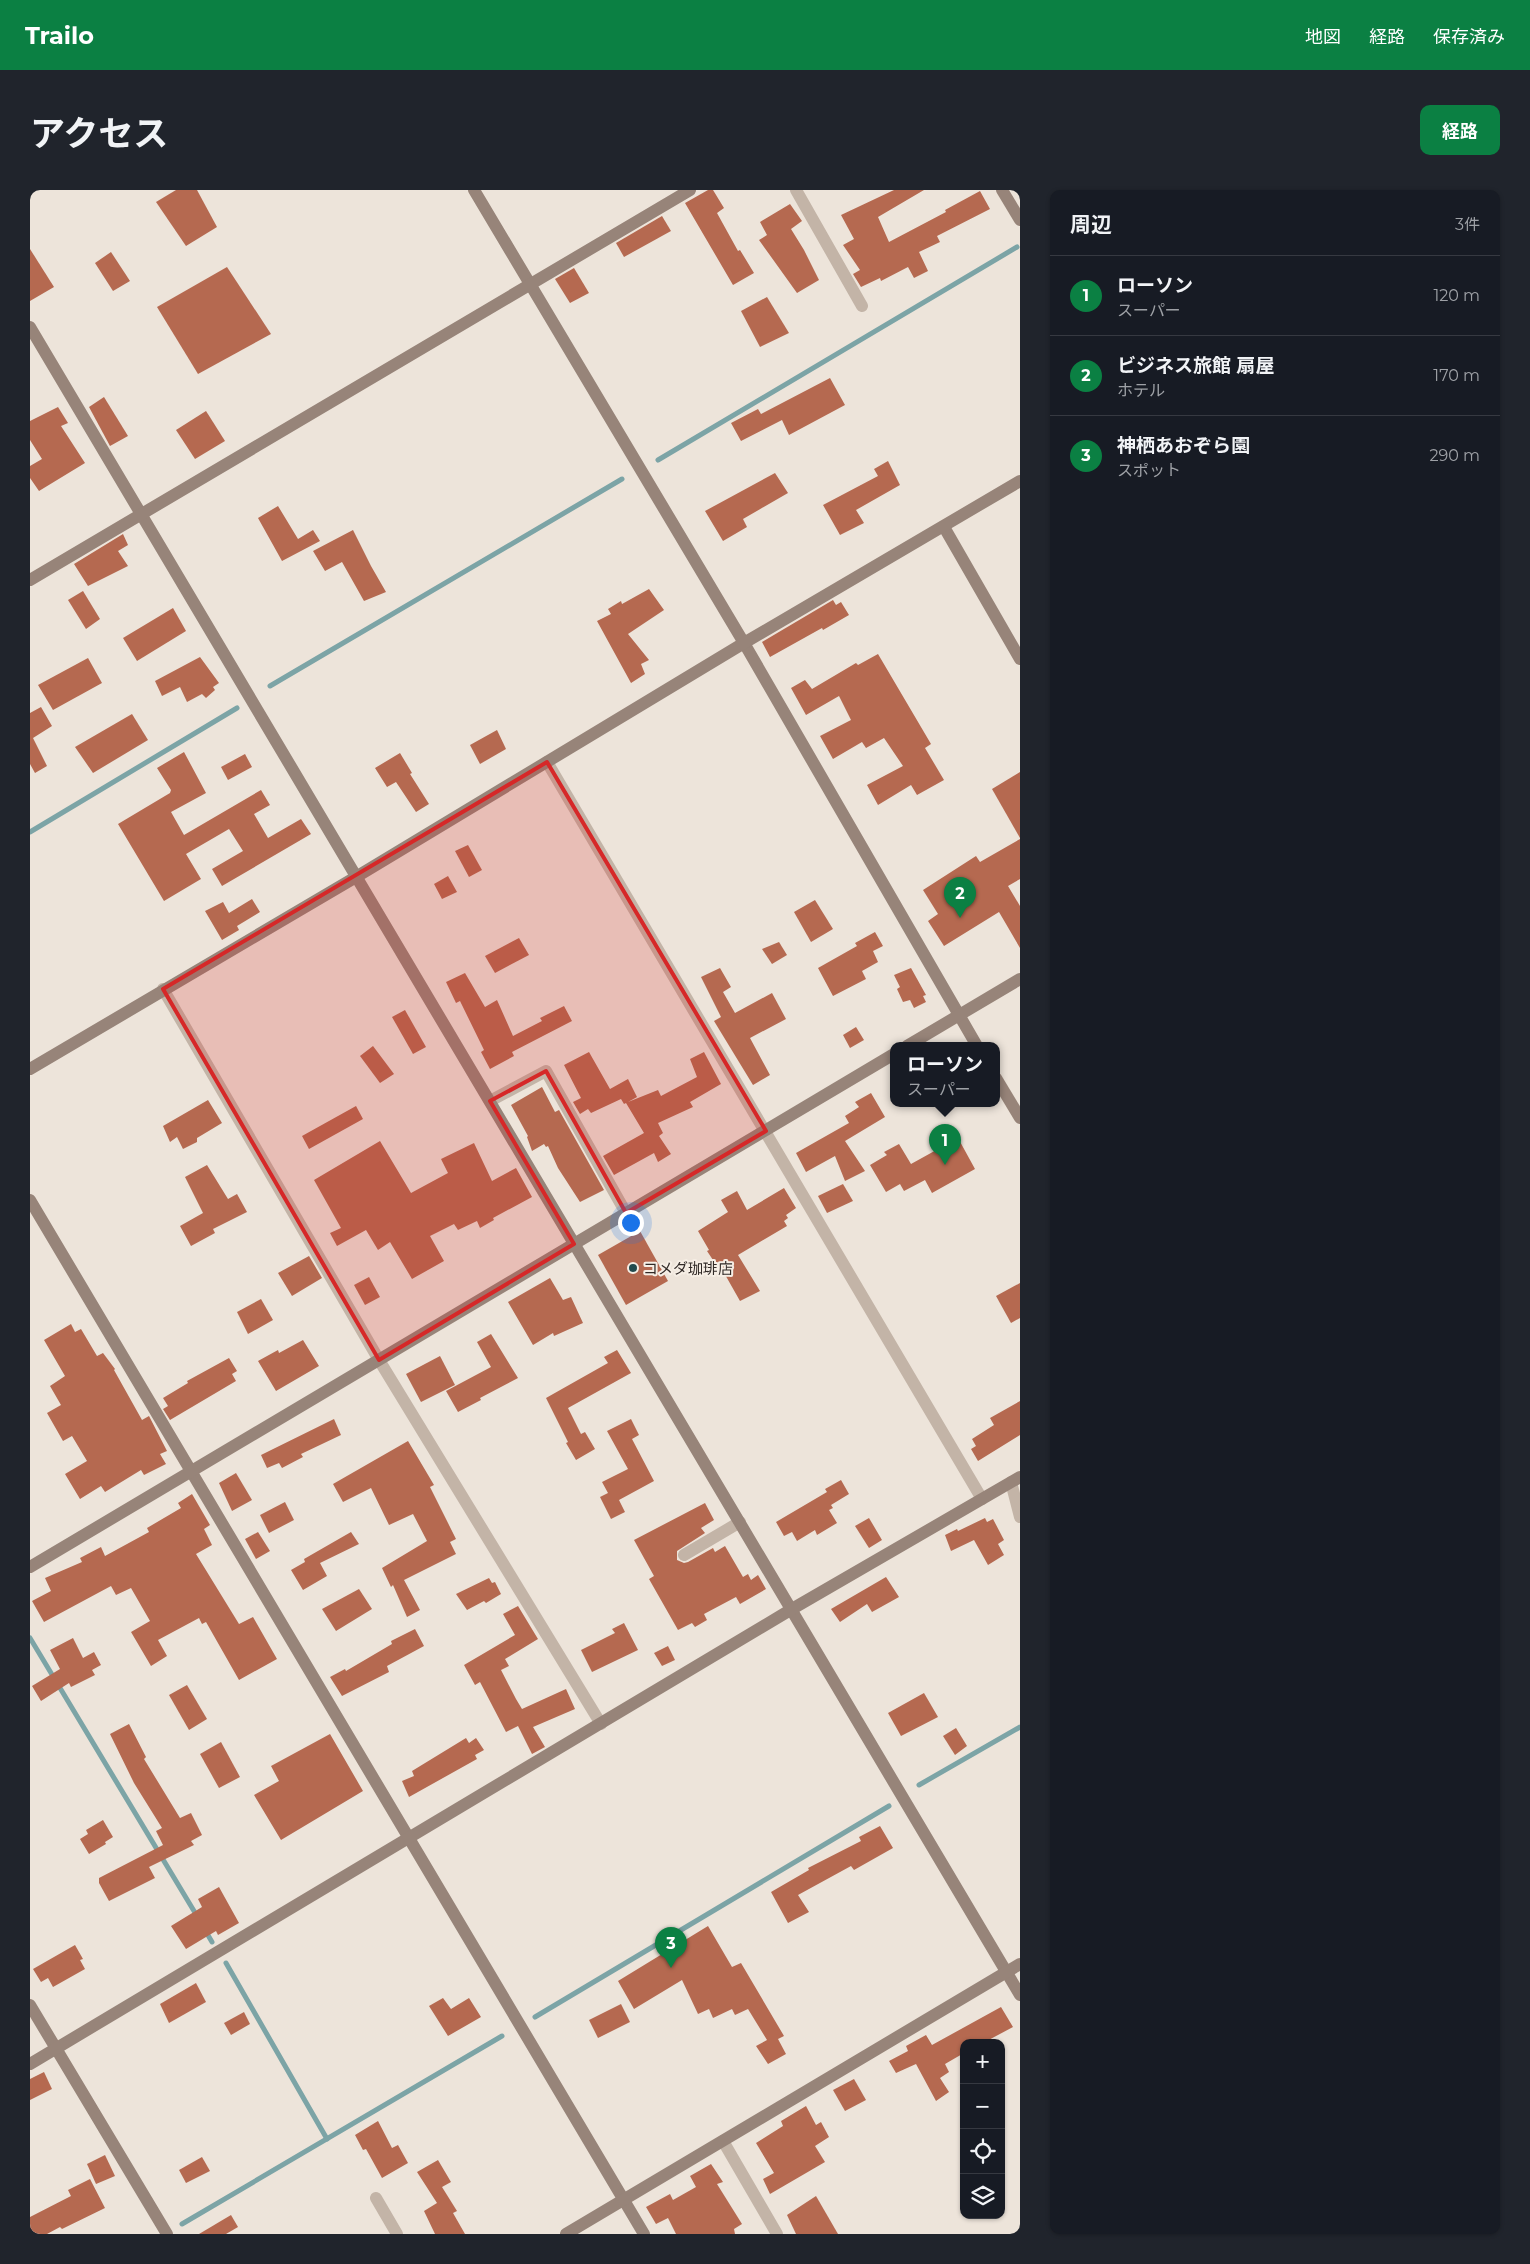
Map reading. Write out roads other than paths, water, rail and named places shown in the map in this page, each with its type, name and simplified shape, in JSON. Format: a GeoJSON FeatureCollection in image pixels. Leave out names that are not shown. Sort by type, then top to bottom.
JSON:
{"type":"FeatureCollection","features":[{"type":"Feature","properties":{"kind":"street"},"geometry":{"type":"LineString","coordinates":[[474,190],[744,643],[975,1042]]}},
{"type":"Feature","properties":{"kind":"street"},"geometry":{"type":"LineString","coordinates":[[30,580],[690,190]]}},
{"type":"Feature","properties":{"kind":"street"},"geometry":{"type":"LineString","coordinates":[[796,190],[862,306]]}},
{"type":"Feature","properties":{"kind":"street"},"geometry":{"type":"LineString","coordinates":[[1002,190],[1020,220]]}},
{"type":"Feature","properties":{"kind":"street"},"geometry":{"type":"LineString","coordinates":[[30,327],[1020,1995]]}},
{"type":"Feature","properties":{"kind":"street"},"geometry":{"type":"LineString","coordinates":[[30,1069],[356,877],[744,643],[1020,481]]}},
{"type":"Feature","properties":{"kind":"street"},"geometry":{"type":"LineString","coordinates":[[944,527],[1020,659]]}},
{"type":"Feature","properties":{"kind":"street"},"geometry":{"type":"LineString","coordinates":[[547,762],[982,1499]]}},
{"type":"Feature","properties":{"kind":"street"},"geometry":{"type":"LineString","coordinates":[[914,1042],[1020,979]]}},
{"type":"Feature","properties":{"kind":"street"},"geometry":{"type":"LineString","coordinates":[[163,989],[379,1360],[601,1724]]}},
{"type":"Feature","properties":{"kind":"street"},"geometry":{"type":"LineString","coordinates":[[30,1567],[890,1056]]}},
{"type":"Feature","properties":{"kind":"street"},"geometry":{"type":"LineString","coordinates":[[490,1101],[546,1071],[626,1213]]}},
{"type":"Feature","properties":{"kind":"street"},"geometry":{"type":"LineString","coordinates":[[1000,1085],[1020,1118]]}},
{"type":"Feature","properties":{"kind":"street"},"geometry":{"type":"LineString","coordinates":[[30,1200],[644,2234]]}},
{"type":"Feature","properties":{"kind":"street"},"geometry":{"type":"LineString","coordinates":[[30,2064],[792,1609],[1016,1479],[1020,1518]]}},
{"type":"Feature","properties":{"kind":"street"},"geometry":{"type":"LineString","coordinates":[[684,1555],[740,1522]]}},
{"type":"Feature","properties":{"kind":"street"},"geometry":{"type":"LineString","coordinates":[[566,2234],[1020,1964]]}},
{"type":"Feature","properties":{"kind":"street"},"geometry":{"type":"LineString","coordinates":[[30,2005],[167,2234]]}},
{"type":"Feature","properties":{"kind":"street"},"geometry":{"type":"LineString","coordinates":[[723,2141],[777,2234]]}},
{"type":"Feature","properties":{"kind":"street"},"geometry":{"type":"LineString","coordinates":[[376,2198],[398,2234]]}},
{"type":"Feature","properties":{"kind":"waterway"},"geometry":{"type":"LineString","coordinates":[[658,460],[1017,247]]}},
{"type":"Feature","properties":{"kind":"waterway"},"geometry":{"type":"LineString","coordinates":[[270,686],[622,479]]}},
{"type":"Feature","properties":{"kind":"waterway"},"geometry":{"type":"LineString","coordinates":[[30,832],[237,708]]}},
{"type":"Feature","properties":{"kind":"waterway"},"geometry":{"type":"LineString","coordinates":[[30,1638],[197,1916]]}},
{"type":"Feature","properties":{"kind":"waterway"},"geometry":{"type":"LineString","coordinates":[[919,1785],[1020,1727]]}},
{"type":"Feature","properties":{"kind":"waterway"},"geometry":{"type":"LineString","coordinates":[[535,2017],[889,1806]]}},
{"type":"Feature","properties":{"kind":"waterway"},"geometry":{"type":"LineString","coordinates":[[205,1930],[212,1942]]}},
{"type":"Feature","properties":{"kind":"waterway"},"geometry":{"type":"LineString","coordinates":[[226,1963],[327,2139]]}},
{"type":"Feature","properties":{"kind":"waterway"},"geometry":{"type":"LineString","coordinates":[[182,2224],[502,2036]]}},
{"type":"Feature","properties":{"kind":"place","name":"ビジネス旅館 扇屋"},"geometry":{"type":"Point","coordinates":[960,918]}},
{"type":"Feature","properties":{"kind":"place","name":"ローソン"},"geometry":{"type":"Point","coordinates":[945,1165]}},
{"type":"Feature","properties":{"kind":"place","name":"コメダ珈琲店"},"geometry":{"type":"Point","coordinates":[633,1268]}},
{"type":"Feature","properties":{"kind":"place","name":"神栖あおぞら園"},"geometry":{"type":"Point","coordinates":[671,1968]}}]}
